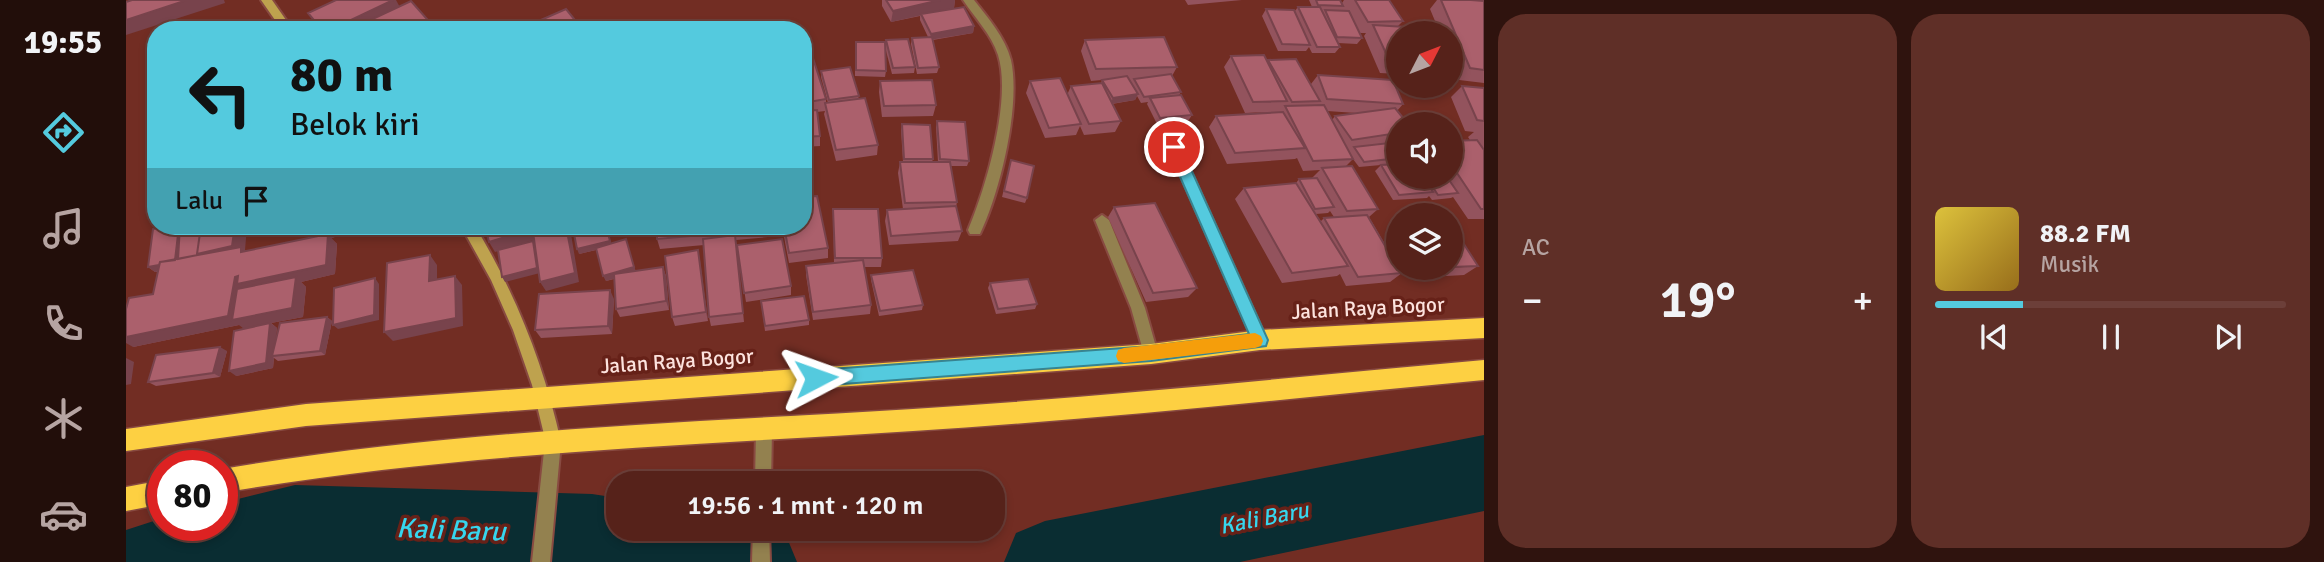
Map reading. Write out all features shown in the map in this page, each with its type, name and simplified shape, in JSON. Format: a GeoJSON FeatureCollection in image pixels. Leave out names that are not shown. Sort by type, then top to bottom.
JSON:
{"type":"FeatureCollection","features":[{"type":"Feature","properties":{"kind":"highway","name":"Jalan Raya Bogor"},"geometry":{"type":"LineString","coordinates":[[126,440],[306,415],[1151,354],[1260,340],[1484,328]]}},
{"type":"Feature","properties":{"kind":"highway"},"geometry":{"type":"LineString","coordinates":[[238,478],[307,464],[416,451],[962,417],[1484,370]]}},
{"type":"Feature","properties":{"kind":"highway"},"geometry":{"type":"LineString","coordinates":[[126,499],[147,495]]}},
{"type":"Feature","properties":{"kind":"street"},"geometry":{"type":"LineString","coordinates":[[266,0],[281,21]]}},
{"type":"Feature","properties":{"kind":"street"},"geometry":{"type":"LineString","coordinates":[[968,0],[995,34],[1004,59],[1007,83],[986,207],[975,230]]}},
{"type":"Feature","properties":{"kind":"street"},"geometry":{"type":"LineString","coordinates":[[1174,147],[1260,340]]}},
{"type":"Feature","properties":{"kind":"street"},"geometry":{"type":"LineString","coordinates":[[1102,220],[1138,308],[1151,354]]}},
{"type":"Feature","properties":{"kind":"street"},"geometry":{"type":"LineString","coordinates":[[473,235],[513,313],[545,397],[553,442],[541,560]]}},
{"type":"Feature","properties":{"kind":"street"},"geometry":{"type":"LineString","coordinates":[[763,471],[764,430]]}},
{"type":"Feature","properties":{"kind":"street"},"geometry":{"type":"LineString","coordinates":[[761,541],[761,562]]}},
{"type":"Feature","properties":{"kind":"building"},"geometry":{"type":"Polygon","coordinates":[[[187,0],[126,20],[126,2],[187,0]]]}},
{"type":"Feature","properties":{"kind":"building"},"geometry":{"type":"Polygon","coordinates":[[[336,0],[393,0],[349,21],[315,21],[308,13],[336,0]]]}},
{"type":"Feature","properties":{"kind":"building"},"geometry":{"type":"Polygon","coordinates":[[[886,0],[940,0],[893,11],[886,0]]]}},
{"type":"Feature","properties":{"kind":"building"},"geometry":{"type":"Polygon","coordinates":[[[1316,0],[1340,0],[1343,6],[1318,5],[1316,0]]]}},
{"type":"Feature","properties":{"kind":"building"},"geometry":{"type":"Polygon","coordinates":[[[1355,0],[1389,0],[1403,21],[1386,21],[1368,22],[1355,0]]]}},
{"type":"Feature","properties":{"kind":"building"},"geometry":{"type":"Polygon","coordinates":[[[1441,0],[1484,1],[1484,70],[1470,68],[1463,52],[1463,21],[1450,21],[1441,0]]]}},
{"type":"Feature","properties":{"kind":"building"},"geometry":{"type":"Polygon","coordinates":[[[411,1],[429,21],[368,21],[411,1]]]}},
{"type":"Feature","properties":{"kind":"building"},"geometry":{"type":"Polygon","coordinates":[[[964,7],[974,26],[931,34],[921,14],[964,7]]]}},
{"type":"Feature","properties":{"kind":"building"},"geometry":{"type":"Polygon","coordinates":[[[1298,7],[1320,7],[1340,47],[1317,47],[1298,7]]]}},
{"type":"Feature","properties":{"kind":"building"},"geometry":{"type":"Polygon","coordinates":[[[566,9],[576,21],[539,21],[566,9]]]}},
{"type":"Feature","properties":{"kind":"building"},"geometry":{"type":"Polygon","coordinates":[[[1266,9],[1294,10],[1310,45],[1282,44],[1266,9]]]}},
{"type":"Feature","properties":{"kind":"building"},"geometry":{"type":"Polygon","coordinates":[[[1325,10],[1349,11],[1362,38],[1337,37],[1325,10]]]}},
{"type":"Feature","properties":{"kind":"building"},"geometry":{"type":"Polygon","coordinates":[[[1373,25],[1386,26],[1386,53],[1373,25]]]}},
{"type":"Feature","properties":{"kind":"building"},"geometry":{"type":"Polygon","coordinates":[[[932,37],[939,67],[918,68],[912,38],[932,37]]]}},
{"type":"Feature","properties":{"kind":"building"},"geometry":{"type":"Polygon","coordinates":[[[1164,37],[1177,67],[1096,69],[1085,40],[1164,37]]]}},
{"type":"Feature","properties":{"kind":"building"},"geometry":{"type":"Polygon","coordinates":[[[908,39],[915,67],[893,68],[886,40],[908,39]]]}},
{"type":"Feature","properties":{"kind":"building"},"geometry":{"type":"Polygon","coordinates":[[[856,42],[885,42],[886,71],[856,70],[856,42]]]}},
{"type":"Feature","properties":{"kind":"building"},"geometry":{"type":"Polygon","coordinates":[[[812,55],[826,99],[812,101],[812,55]]]}},
{"type":"Feature","properties":{"kind":"building"},"geometry":{"type":"Polygon","coordinates":[[[1264,55],[1287,101],[1253,102],[1231,56],[1264,55]]]}},
{"type":"Feature","properties":{"kind":"building"},"geometry":{"type":"Polygon","coordinates":[[[1296,59],[1320,101],[1292,102],[1268,60],[1296,59]]]}},
{"type":"Feature","properties":{"kind":"building"},"geometry":{"type":"Polygon","coordinates":[[[850,67],[859,96],[829,100],[821,71],[850,67]]]}},
{"type":"Feature","properties":{"kind":"building"},"geometry":{"type":"Polygon","coordinates":[[[1171,74],[1181,92],[1144,97],[1134,79],[1171,74]]]}},
{"type":"Feature","properties":{"kind":"building"},"geometry":{"type":"Polygon","coordinates":[[[1318,75],[1386,80],[1386,98],[1400,98],[1403,104],[1327,99],[1318,75]]]}},
{"type":"Feature","properties":{"kind":"building"},"geometry":{"type":"Polygon","coordinates":[[[1127,76],[1138,94],[1113,98],[1102,80],[1127,76]]]}},
{"type":"Feature","properties":{"kind":"building"},"geometry":{"type":"Polygon","coordinates":[[[1060,78],[1081,124],[1049,128],[1030,81],[1060,78]]]}},
{"type":"Feature","properties":{"kind":"building"},"geometry":{"type":"Polygon","coordinates":[[[932,80],[936,105],[884,106],[880,81],[932,80]]]}},
{"type":"Feature","properties":{"kind":"building"},"geometry":{"type":"Polygon","coordinates":[[[1102,83],[1121,121],[1089,124],[1071,86],[1102,83]]]}},
{"type":"Feature","properties":{"kind":"building"},"geometry":{"type":"Polygon","coordinates":[[[1463,86],[1484,88],[1484,121],[1477,120],[1463,86]]]}},
{"type":"Feature","properties":{"kind":"building"},"geometry":{"type":"Polygon","coordinates":[[[1181,95],[1192,115],[1160,118],[1150,98],[1181,95]]]}},
{"type":"Feature","properties":{"kind":"building"},"geometry":{"type":"Polygon","coordinates":[[[865,98],[878,145],[836,150],[825,103],[865,98]]]}},
{"type":"Feature","properties":{"kind":"building"},"geometry":{"type":"Polygon","coordinates":[[[1324,105],[1353,159],[1313,161],[1285,106],[1324,105]]]}},
{"type":"Feature","properties":{"kind":"building"},"geometry":{"type":"Polygon","coordinates":[[[1395,108],[1398,112],[1386,112],[1386,135],[1352,140],[1335,116],[1395,108]]]}},
{"type":"Feature","properties":{"kind":"building"},"geometry":{"type":"Polygon","coordinates":[[[812,110],[817,110],[820,136],[812,136],[812,110]]]}},
{"type":"Feature","properties":{"kind":"building"},"geometry":{"type":"Polygon","coordinates":[[[1283,112],[1305,148],[1235,153],[1216,116],[1283,112]]]}},
{"type":"Feature","properties":{"kind":"building"},"geometry":{"type":"Polygon","coordinates":[[[937,121],[965,122],[969,161],[940,159],[937,121]]]}},
{"type":"Feature","properties":{"kind":"building"},"geometry":{"type":"Polygon","coordinates":[[[902,124],[930,125],[933,159],[904,159],[902,124]]]}},
{"type":"Feature","properties":{"kind":"building"},"geometry":{"type":"Polygon","coordinates":[[[1477,140],[1484,150],[1484,209],[1481,209],[1463,182],[1463,141],[1477,140]]]}},
{"type":"Feature","properties":{"kind":"building"},"geometry":{"type":"Polygon","coordinates":[[[1386,143],[1386,159],[1364,162],[1354,147],[1386,143]]]}},
{"type":"Feature","properties":{"kind":"building"},"geometry":{"type":"Polygon","coordinates":[[[1011,160],[1034,166],[1027,198],[1004,191],[1011,160]]]}},
{"type":"Feature","properties":{"kind":"building"},"geometry":{"type":"Polygon","coordinates":[[[900,162],[950,162],[957,202],[905,203],[900,162]]]}},
{"type":"Feature","properties":{"kind":"building"},"geometry":{"type":"Polygon","coordinates":[[[1352,166],[1378,209],[1347,211],[1322,168],[1352,166]]]}},
{"type":"Feature","properties":{"kind":"building"},"geometry":{"type":"Polygon","coordinates":[[[1317,178],[1334,207],[1315,209],[1299,179],[1317,178]]]}},
{"type":"Feature","properties":{"kind":"building"},"geometry":{"type":"Polygon","coordinates":[[[1296,183],[1348,266],[1292,273],[1244,188],[1296,183]]]}},
{"type":"Feature","properties":{"kind":"building"},"geometry":{"type":"Polygon","coordinates":[[[1395,189],[1431,189],[1433,192],[1399,195],[1395,189]]]}},
{"type":"Feature","properties":{"kind":"building"},"geometry":{"type":"Polygon","coordinates":[[[1434,189],[1455,189],[1458,193],[1438,195],[1434,189]]]}},
{"type":"Feature","properties":{"kind":"building"},"geometry":{"type":"Polygon","coordinates":[[[812,196],[817,196],[828,248],[789,253],[786,235],[812,235],[812,196]]]}},
{"type":"Feature","properties":{"kind":"building"},"geometry":{"type":"Polygon","coordinates":[[[1155,203],[1197,288],[1153,293],[1114,207],[1155,203]]]}},
{"type":"Feature","properties":{"kind":"building"},"geometry":{"type":"Polygon","coordinates":[[[956,206],[962,231],[891,236],[887,210],[956,206]]]}},
{"type":"Feature","properties":{"kind":"building"},"geometry":{"type":"Polygon","coordinates":[[[833,209],[878,209],[882,258],[835,258],[833,209]]]}},
{"type":"Feature","properties":{"kind":"building"},"geometry":{"type":"Polygon","coordinates":[[[1367,215],[1386,247],[1386,274],[1358,277],[1324,218],[1367,215]]]}},
{"type":"Feature","properties":{"kind":"building"},"geometry":{"type":"Polygon","coordinates":[[[152,235],[178,235],[175,260],[148,267],[152,235]]]}},
{"type":"Feature","properties":{"kind":"building"},"geometry":{"type":"Polygon","coordinates":[[[179,235],[200,235],[198,255],[178,259],[179,235]]]}},
{"type":"Feature","properties":{"kind":"building"},"geometry":{"type":"Polygon","coordinates":[[[200,235],[234,235],[232,246],[197,254],[200,235]]]}},
{"type":"Feature","properties":{"kind":"building"},"geometry":{"type":"Polygon","coordinates":[[[328,235],[326,265],[237,284],[238,276],[235,277],[228,316],[126,337],[126,309],[129,298],[153,294],[160,262],[241,247],[241,252],[328,235]]]}},
{"type":"Feature","properties":{"kind":"building"},"geometry":{"type":"Polygon","coordinates":[[[487,235],[512,235],[489,242],[487,235]]]}},
{"type":"Feature","properties":{"kind":"building"},"geometry":{"type":"Polygon","coordinates":[[[533,235],[568,235],[575,273],[540,282],[533,235]]]}},
{"type":"Feature","properties":{"kind":"building"},"geometry":{"type":"Polygon","coordinates":[[[574,235],[608,235],[610,241],[577,249],[574,235]]]}},
{"type":"Feature","properties":{"kind":"building"},"geometry":{"type":"Polygon","coordinates":[[[657,235],[702,235],[657,239],[657,235]]]}},
{"type":"Feature","properties":{"kind":"building"},"geometry":{"type":"Polygon","coordinates":[[[735,235],[743,313],[709,317],[703,239],[735,235]]]}},
{"type":"Feature","properties":{"kind":"building"},"geometry":{"type":"Polygon","coordinates":[[[626,239],[634,267],[603,276],[596,248],[626,239]]]}},
{"type":"Feature","properties":{"kind":"building"},"geometry":{"type":"Polygon","coordinates":[[[782,239],[791,286],[744,293],[737,245],[782,239]]]}},
{"type":"Feature","properties":{"kind":"building"},"geometry":{"type":"Polygon","coordinates":[[[533,241],[537,268],[502,277],[498,250],[533,241]]]}},
{"type":"Feature","properties":{"kind":"building"},"geometry":{"type":"Polygon","coordinates":[[[1463,243],[1478,266],[1463,267],[1463,243]]]}},
{"type":"Feature","properties":{"kind":"building"},"geometry":{"type":"Polygon","coordinates":[[[698,250],[706,312],[672,317],[665,256],[698,250]]]}},
{"type":"Feature","properties":{"kind":"building"},"geometry":{"type":"Polygon","coordinates":[[[430,255],[429,281],[455,276],[456,318],[384,332],[387,263],[430,255]]]}},
{"type":"Feature","properties":{"kind":"building"},"geometry":{"type":"Polygon","coordinates":[[[863,260],[871,305],[813,312],[806,266],[863,260]]]}},
{"type":"Feature","properties":{"kind":"building"},"geometry":{"type":"Polygon","coordinates":[[[663,267],[666,301],[616,309],[614,274],[663,267]]]}},
{"type":"Feature","properties":{"kind":"building"},"geometry":{"type":"Polygon","coordinates":[[[913,270],[923,305],[880,311],[871,275],[913,270]]]}},
{"type":"Feature","properties":{"kind":"building"},"geometry":{"type":"Polygon","coordinates":[[[296,277],[292,308],[232,320],[237,289],[296,277]]]}},
{"type":"Feature","properties":{"kind":"building"},"geometry":{"type":"Polygon","coordinates":[[[375,278],[374,315],[333,325],[334,288],[375,278]]]}},
{"type":"Feature","properties":{"kind":"building"},"geometry":{"type":"Polygon","coordinates":[[[1028,279],[1037,304],[998,309],[990,283],[1028,279]]]}},
{"type":"Feature","properties":{"kind":"building"},"geometry":{"type":"Polygon","coordinates":[[[610,290],[608,326],[535,330],[539,294],[610,290]]]}},
{"type":"Feature","properties":{"kind":"building"},"geometry":{"type":"Polygon","coordinates":[[[804,296],[809,320],[765,326],[761,301],[804,296]]]}},
{"type":"Feature","properties":{"kind":"building"},"geometry":{"type":"Polygon","coordinates":[[[327,317],[320,351],[272,356],[280,323],[327,317]]]}},
{"type":"Feature","properties":{"kind":"building"},"geometry":{"type":"Polygon","coordinates":[[[270,323],[266,363],[229,371],[234,331],[270,323]]]}},
{"type":"Feature","properties":{"kind":"building"},"geometry":{"type":"Polygon","coordinates":[[[220,347],[213,373],[148,382],[156,355],[220,347]]]}},
{"type":"Feature","properties":{"kind":"waterway","name":"Kali Baru"},"geometry":{"type":"LineString","coordinates":[[1045,562],[1484,473]]}},
{"type":"Feature","properties":{"kind":"waterway","name":"Kali Baru"},"geometry":{"type":"LineString","coordinates":[[148,562],[295,525],[592,534],[756,562]]}},
{"type":"Feature","properties":{"kind":"slow traffic"},"geometry":{"type":"LineString","coordinates":[[1124,356],[1255,341]]}},
{"type":"Feature","properties":{"kind":"route"},"geometry":{"type":"LineString","coordinates":[[816,378],[1151,354],[1260,340],[1174,147]]}}]}
